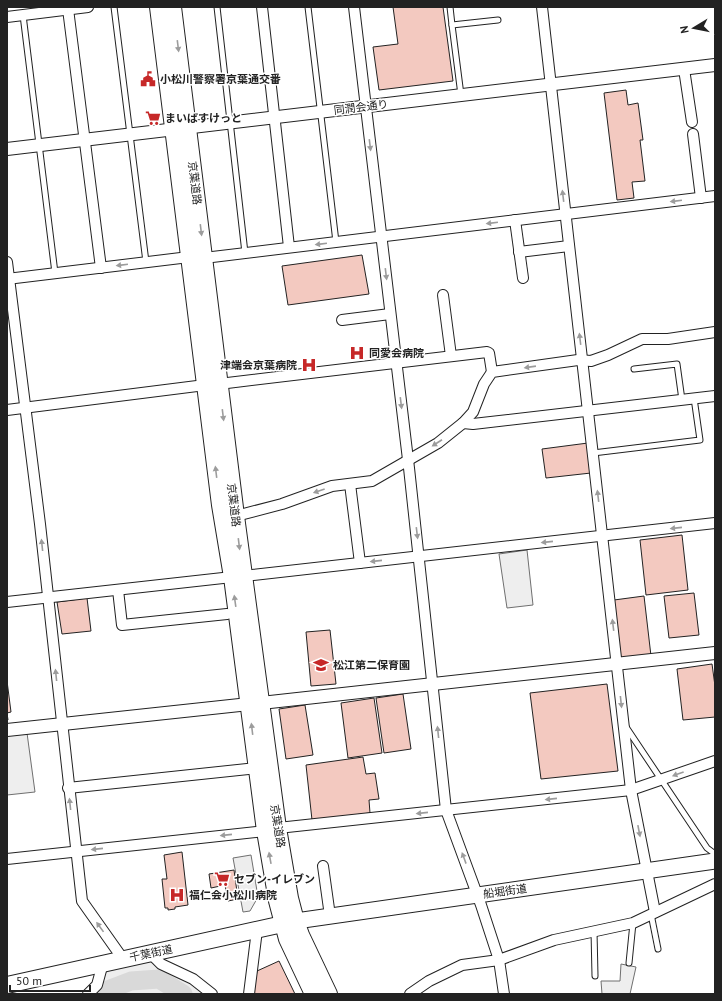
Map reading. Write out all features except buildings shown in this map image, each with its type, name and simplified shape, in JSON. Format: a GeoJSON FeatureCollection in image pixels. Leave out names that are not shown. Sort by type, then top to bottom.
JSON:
{"type":"FeatureCollection","features":[{"type":"Feature","properties":{"kind":"highway","name":"京葉道路"},"geometry":{"type":"LineString","coordinates":[[158,7],[172,129],[197,257]]}},
{"type":"Feature","properties":{"kind":"highway","name":"京葉道路"},"geometry":{"type":"LineString","coordinates":[[173,7],[188,128],[197,257],[212,384],[220,505],[238,576]]}},
{"type":"Feature","properties":{"kind":"highway","name":"京葉道路"},"geometry":{"type":"LineString","coordinates":[[212,384],[236,516],[238,576],[272,830],[277,901],[289,923],[301,935],[329,994]]}},
{"type":"Feature","properties":{"kind":"highway","name":"京葉道路"},"geometry":{"type":"LineString","coordinates":[[255,703],[257,768],[272,830]]}},
{"type":"Feature","properties":{"kind":"highway","name":"京葉道路"},"geometry":{"type":"LineString","coordinates":[[289,923],[287,939],[313,994]]}},
{"type":"Feature","properties":{"kind":"highway","name":"千葉街道"},"geometry":{"type":"LineString","coordinates":[[7,985],[289,923]]}},
{"type":"Feature","properties":{"kind":"main road","name":"船堀街道"},"geometry":{"type":"LineString","coordinates":[[289,923],[715,861]]}},
{"type":"Feature","properties":{"kind":"street"},"geometry":{"type":"LineString","coordinates":[[7,16],[88,7]]}},
{"type":"Feature","properties":{"kind":"street"},"geometry":{"type":"LineString","coordinates":[[262,7],[289,248]]}},
{"type":"Feature","properties":{"kind":"street"},"geometry":{"type":"LineString","coordinates":[[354,7],[419,556],[446,810],[499,960],[504,994]]}},
{"type":"Feature","properties":{"kind":"street"},"geometry":{"type":"LineString","coordinates":[[542,7],[631,790],[653,913]]}},
{"type":"Feature","properties":{"kind":"street"},"geometry":{"type":"LineString","coordinates":[[68,9],[101,268]]}},
{"type":"Feature","properties":{"kind":"street","name":"同潤会通り"},"geometry":{"type":"LineString","coordinates":[[7,149],[715,65]]}},
{"type":"Feature","properties":{"kind":"street"},"geometry":{"type":"LineString","coordinates":[[684,69],[692,122]]}},
{"type":"Feature","properties":{"kind":"street"},"geometry":{"type":"LineString","coordinates":[[693,134],[701,198]]}},
{"type":"Feature","properties":{"kind":"street"},"geometry":{"type":"LineString","coordinates":[[8,279],[146,262],[289,248],[715,196]]}},
{"type":"Feature","properties":{"kind":"street"},"geometry":{"type":"LineString","coordinates":[[515,220],[523,278]]}},
{"type":"Feature","properties":{"kind":"street"},"geometry":{"type":"LineString","coordinates":[[519,252],[569,246]]}},
{"type":"Feature","properties":{"kind":"street"},"geometry":{"type":"LineString","coordinates":[[7,262],[11,325],[25,408],[40,524],[75,851],[82,901],[123,959]]}},
{"type":"Feature","properties":{"kind":"street"},"geometry":{"type":"LineString","coordinates":[[443,295],[451,356]]}},
{"type":"Feature","properties":{"kind":"street"},"geometry":{"type":"LineString","coordinates":[[342,320],[390,314]]}},
{"type":"Feature","properties":{"kind":"street"},"geometry":{"type":"LineString","coordinates":[[492,372],[578,360],[591,361],[608,355],[642,339],[668,339],[715,332]]}},
{"type":"Feature","properties":{"kind":"street"},"geometry":{"type":"LineString","coordinates":[[7,410],[212,384],[451,356],[489,353],[492,372],[484,384],[473,412],[463,423],[438,443],[372,481],[332,486],[282,504],[236,516]]}},
{"type":"Feature","properties":{"kind":"street"},"geometry":{"type":"LineString","coordinates":[[463,423],[473,424],[715,396]]}},
{"type":"Feature","properties":{"kind":"street"},"geometry":{"type":"LineString","coordinates":[[350,484],[360,563]]}},
{"type":"Feature","properties":{"kind":"street"},"geometry":{"type":"LineString","coordinates":[[7,602],[715,523]]}},
{"type":"Feature","properties":{"kind":"street"},"geometry":{"type":"LineString","coordinates":[[118,590],[122,625],[226,614]]}},
{"type":"Feature","properties":{"kind":"street"},"geometry":{"type":"LineString","coordinates":[[7,730],[715,653]]}},
{"type":"Feature","properties":{"kind":"street"},"geometry":{"type":"LineString","coordinates":[[7,859],[631,790],[715,761]]}},
{"type":"Feature","properties":{"kind":"street"},"geometry":{"type":"LineString","coordinates":[[68,788],[257,768]]}},
{"type":"Feature","properties":{"kind":"street"},"geometry":{"type":"LineString","coordinates":[[323,866],[330,916]]}},
{"type":"Feature","properties":{"kind":"street"},"geometry":{"type":"LineString","coordinates":[[410,994],[428,981],[462,965],[499,960],[554,940],[633,923],[715,884]]}},
{"type":"Feature","properties":{"kind":"street"},"geometry":{"type":"LineString","coordinates":[[249,994],[257,930]]}},
{"type":"Feature","properties":{"kind":"street"},"geometry":{"type":"LineString","coordinates":[[150,953],[161,964],[193,979],[212,994]]}},
{"type":"Feature","properties":{"kind":"street"},"geometry":{"type":"LineString","coordinates":[[88,994],[97,985],[103,963]]}},
{"type":"Feature","properties":{"kind":"lane"},"geometry":{"type":"LineString","coordinates":[[114,7],[146,262]]}},
{"type":"Feature","properties":{"kind":"lane"},"geometry":{"type":"LineString","coordinates":[[216,7],[245,253]]}},
{"type":"Feature","properties":{"kind":"lane"},"geometry":{"type":"LineString","coordinates":[[308,7],[322,112],[336,242]]}},
{"type":"Feature","properties":{"kind":"lane"},"geometry":{"type":"LineString","coordinates":[[450,7],[462,95]]}},
{"type":"Feature","properties":{"kind":"lane"},"geometry":{"type":"LineString","coordinates":[[23,15],[54,273]]}},
{"type":"Feature","properties":{"kind":"lane"},"geometry":{"type":"LineString","coordinates":[[452,25],[498,20]]}},
{"type":"Feature","properties":{"kind":"lane"},"geometry":{"type":"LineString","coordinates":[[634,369],[677,364],[682,400]]}},
{"type":"Feature","properties":{"kind":"lane"},"geometry":{"type":"LineString","coordinates":[[593,453],[700,440],[694,398]]}},
{"type":"Feature","properties":{"kind":"lane"},"geometry":{"type":"LineString","coordinates":[[623,723],[706,848],[715,854]]}},
{"type":"Feature","properties":{"kind":"lane"},"geometry":{"type":"LineString","coordinates":[[653,913],[658,949]]}},
{"type":"Feature","properties":{"kind":"lane"},"geometry":{"type":"LineString","coordinates":[[630,963],[633,923]]}},
{"type":"Feature","properties":{"kind":"lane"},"geometry":{"type":"LineString","coordinates":[[594,931],[595,976]]}},
{"type":"Feature","properties":{"kind":"shaded area"},"geometry":{"type":"Polygon","coordinates":[[[527,550],[533,605],[507,608],[499,554],[527,550]]]}},
{"type":"Feature","properties":{"kind":"shaded area"},"geometry":{"type":"Polygon","coordinates":[[[27,733],[35,792],[7,795],[7,735],[27,733]]]}},
{"type":"Feature","properties":{"kind":"shaded area"},"geometry":{"type":"Polygon","coordinates":[[[251,855],[258,897],[250,911],[243,912],[233,858],[251,855]]]}},
{"type":"Feature","properties":{"kind":"shaded area"},"geometry":{"type":"Polygon","coordinates":[[[150,953],[212,994],[88,994],[103,963],[150,953]]]}},
{"type":"Feature","properties":{"kind":"shaded area"},"geometry":{"type":"Polygon","coordinates":[[[621,964],[636,967],[630,994],[602,994],[601,981],[620,981],[621,964]]]}},
{"type":"Feature","properties":{"kind":"waterway"},"geometry":{"type":"LineString","coordinates":[[97,994],[131,981],[159,979],[183,994]]}},
{"type":"Feature","properties":{"kind":"place","name":"小松川警察署京葉通交番"},"geometry":{"type":"Point","coordinates":[148,79]}},
{"type":"Feature","properties":{"kind":"place","name":"まいばすけっと"},"geometry":{"type":"Point","coordinates":[153,118]}},
{"type":"Feature","properties":{"kind":"place","name":"同愛会病院"},"geometry":{"type":"Point","coordinates":[357,353]}},
{"type":"Feature","properties":{"kind":"place","name":"津端会京葉病院"},"geometry":{"type":"Point","coordinates":[309,365]}},
{"type":"Feature","properties":{"kind":"place","name":"松江第二保育園"},"geometry":{"type":"Point","coordinates":[321,665]}},
{"type":"Feature","properties":{"kind":"place","name":"セブン-イレブン"},"geometry":{"type":"Point","coordinates":[222,879]}},
{"type":"Feature","properties":{"kind":"place","name":"福仁会小松川病院"},"geometry":{"type":"Point","coordinates":[177,895]}}]}
